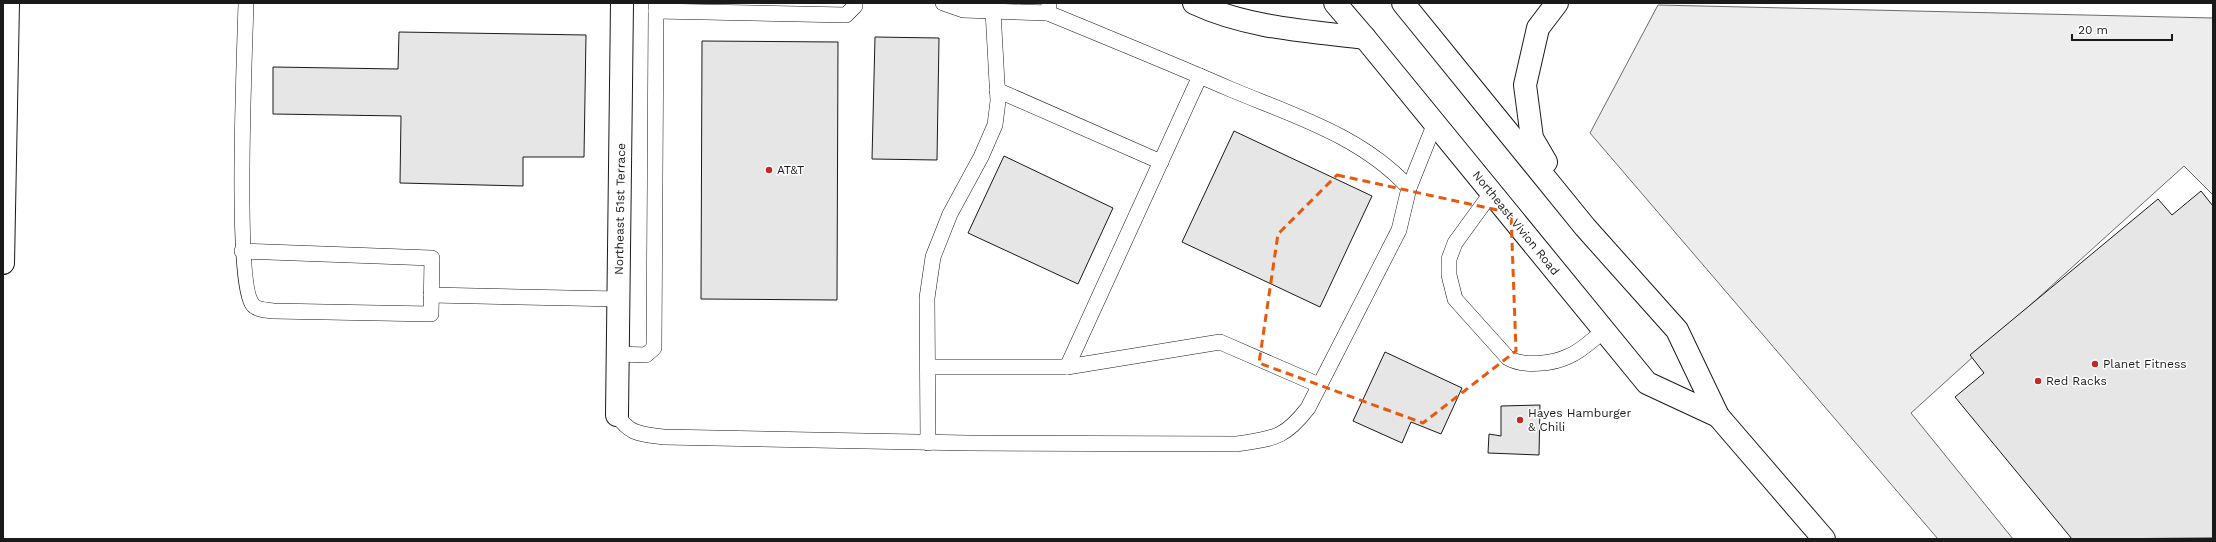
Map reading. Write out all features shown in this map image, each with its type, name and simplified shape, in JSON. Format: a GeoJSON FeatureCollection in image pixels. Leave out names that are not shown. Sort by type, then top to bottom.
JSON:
{"type":"FeatureCollection","features":[{"type":"Feature","properties":{"kind":"main road"},"geometry":{"type":"LineString","coordinates":[[3,263],[8,3]]}},
{"type":"Feature","properties":{"kind":"main road","name":"Northeast 51st Terrace"},"geometry":{"type":"LineString","coordinates":[[617,414],[622,3]]}},
{"type":"Feature","properties":{"kind":"main road"},"geometry":{"type":"LineString","coordinates":[[1194,3],[1218,14],[1263,25],[1365,38]]}},
{"type":"Feature","properties":{"kind":"main road","name":"Northeast Vivion Road"},"geometry":{"type":"LineString","coordinates":[[1334,3],[1365,38],[1492,192],[1647,383],[1718,416]]}},
{"type":"Feature","properties":{"kind":"main road","name":"Northeast Vivion Road"},"geometry":{"type":"LineString","coordinates":[[1403,3],[1585,227],[1677,330],[1718,416],[1824,539]]}},
{"type":"Feature","properties":{"kind":"main road"},"geometry":{"type":"LineString","coordinates":[[1557,3],[1538,28],[1525,85],[1532,138],[1585,227]]}},
{"type":"Feature","properties":{"kind":"lane"},"geometry":{"type":"LineString","coordinates":[[242,251],[432,258],[431,314],[273,311],[258,309],[252,305],[248,292],[242,251],[246,3]]}},
{"type":"Feature","properties":{"kind":"lane"},"geometry":{"type":"LineString","coordinates":[[618,354],[646,355],[654,348],[656,7],[846,14],[855,6],[855,3]]}},
{"type":"Feature","properties":{"kind":"lane"},"geometry":{"type":"LineString","coordinates":[[943,3],[963,10],[993,11],[1049,8],[1200,76],[1322,127],[1370,153],[1393,170],[1409,188]]}},
{"type":"Feature","properties":{"kind":"lane"},"geometry":{"type":"LineString","coordinates":[[928,443],[927,298],[933,257],[950,214],[981,158],[995,125],[997,90],[993,11]]}},
{"type":"Feature","properties":{"kind":"lane"},"geometry":{"type":"LineString","coordinates":[[1067,367],[1200,76]]}},
{"type":"Feature","properties":{"kind":"lane"},"geometry":{"type":"LineString","coordinates":[[997,90],[1161,162]]}},
{"type":"Feature","properties":{"kind":"lane"},"geometry":{"type":"LineString","coordinates":[[617,414],[625,427],[639,434],[664,437],[928,443],[1237,444],[1272,439],[1293,427],[1308,408],[1399,230],[1409,188],[1435,123]]}},
{"type":"Feature","properties":{"kind":"lane"},"geometry":{"type":"LineString","coordinates":[[1492,192],[1455,244],[1449,259],[1448,275],[1455,299],[1508,358],[1515,362],[1548,362],[1570,356],[1604,330]]}},
{"type":"Feature","properties":{"kind":"lane"},"geometry":{"type":"LineString","coordinates":[[431,295],[619,299]]}},
{"type":"Feature","properties":{"kind":"lane"},"geometry":{"type":"LineString","coordinates":[[928,367],[1067,367],[1220,342],[1319,385]]}},
{"type":"Feature","properties":{"kind":"highlighted area"},"geometry":{"type":"Polygon","coordinates":[[[1337,175],[1511,213],[1516,351],[1423,423],[1259,363],[1278,234],[1337,175]]]}},
{"type":"Feature","properties":{"kind":"shaded area"},"geometry":{"type":"Polygon","coordinates":[[[1658,5],[2213,18],[2213,195],[2184,166],[1911,413],[2013,539],[1938,539],[1590,133],[1658,5]]]}},
{"type":"Feature","properties":{"kind":"building"},"geometry":{"type":"Polygon","coordinates":[[[399,32],[586,35],[584,157],[523,157],[523,186],[400,183],[401,116],[273,114],[273,67],[398,69],[399,32]]]}},
{"type":"Feature","properties":{"kind":"building"},"geometry":{"type":"Polygon","coordinates":[[[875,37],[939,38],[937,160],[872,159],[875,37]]]}},
{"type":"Feature","properties":{"kind":"building","name":"AT&T"},"geometry":{"type":"Polygon","coordinates":[[[702,41],[838,42],[837,300],[701,299],[702,41]]]}},
{"type":"Feature","properties":{"kind":"building"},"geometry":{"type":"Polygon","coordinates":[[[1234,131],[1372,196],[1320,307],[1182,242],[1234,131]]]}},
{"type":"Feature","properties":{"kind":"building"},"geometry":{"type":"Polygon","coordinates":[[[1004,156],[1113,208],[1078,284],[968,233],[1004,156]]]}},
{"type":"Feature","properties":{"kind":"building","name":"Planet Fitness"},"geometry":{"type":"Polygon","coordinates":[[[2201,191],[2213,206],[2213,538],[2072,539],[1955,397],[1984,373],[1970,355],[2158,199],[2172,215],[2201,191]]]}},
{"type":"Feature","properties":{"kind":"building"},"geometry":{"type":"Polygon","coordinates":[[[1385,352],[1462,388],[1441,434],[1411,422],[1402,443],[1353,421],[1385,352]]]}},
{"type":"Feature","properties":{"kind":"building","name":"Hayes Hamburger & Chili"},"geometry":{"type":"Polygon","coordinates":[[[1540,405],[1539,455],[1488,453],[1489,434],[1501,436],[1501,406],[1540,405]]]}},
{"type":"Feature","properties":{"kind":"place","name":"AT&T"},"geometry":{"type":"Point","coordinates":[769,170]}},
{"type":"Feature","properties":{"kind":"place","name":"Planet Fitness"},"geometry":{"type":"Point","coordinates":[2095,364]}},
{"type":"Feature","properties":{"kind":"place","name":"Red Racks"},"geometry":{"type":"Point","coordinates":[2038,381]}},
{"type":"Feature","properties":{"kind":"place","name":"Hayes Hamburger & Chili"},"geometry":{"type":"Point","coordinates":[1520,420]}}]}
